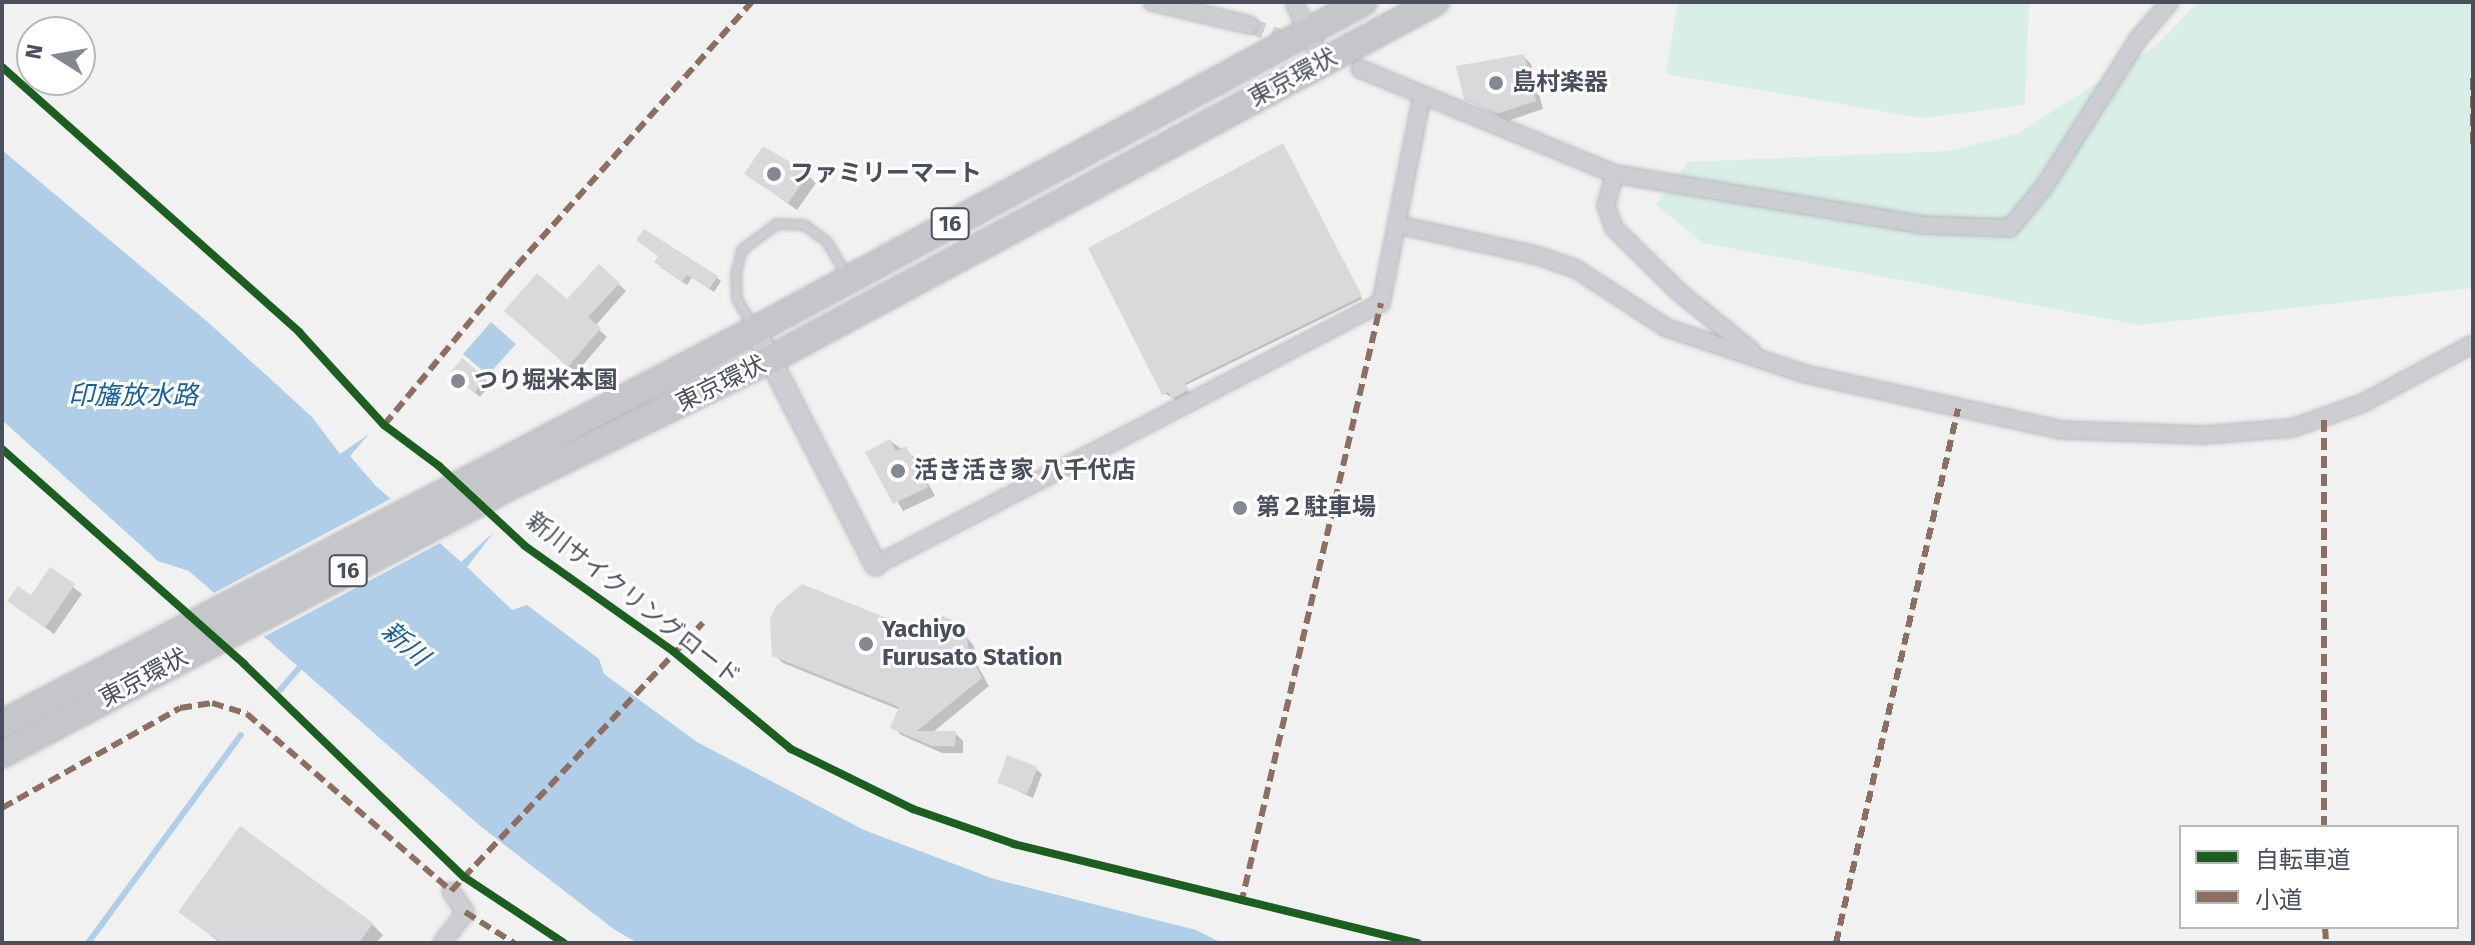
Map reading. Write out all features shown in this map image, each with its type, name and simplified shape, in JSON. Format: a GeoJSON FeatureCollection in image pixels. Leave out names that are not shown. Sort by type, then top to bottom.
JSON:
{"type":"FeatureCollection","features":[{"type":"Feature","properties":{"kind":"highway","name":"東京環状"},"geometry":{"type":"LineString","coordinates":[[2,754],[179,646],[489,468],[755,330],[1363,2]]}},
{"type":"Feature","properties":{"kind":"highway","name":"東京環状"},"geometry":{"type":"LineString","coordinates":[[2,724],[179,646],[771,359],[1435,2]]}},
{"type":"Feature","properties":{"kind":"street"},"geometry":{"type":"LineString","coordinates":[[1152,2],[1249,25]]}},
{"type":"Feature","properties":{"kind":"street"},"geometry":{"type":"LineString","coordinates":[[1294,2],[1322,62]]}},
{"type":"Feature","properties":{"kind":"street"},"geometry":{"type":"LineString","coordinates":[[1360,69],[1615,174],[1923,225],[2010,228],[2044,187],[2139,38],[2170,2]]}},
{"type":"Feature","properties":{"kind":"street"},"geometry":{"type":"LineString","coordinates":[[755,330],[876,565],[1381,303],[1399,225],[1422,96]]}},
{"type":"Feature","properties":{"kind":"street"},"geometry":{"type":"LineString","coordinates":[[1615,174],[1606,206],[1614,228],[1680,293],[1766,360]]}},
{"type":"Feature","properties":{"kind":"street"},"geometry":{"type":"LineString","coordinates":[[1399,225],[1536,255],[1576,269],[1667,328],[1805,374],[2061,430],[2204,435],[2324,420],[2473,344]]}},
{"type":"Feature","properties":{"kind":"street"},"geometry":{"type":"LineString","coordinates":[[442,943],[465,912],[451,891]]}},
{"type":"Feature","properties":{"kind":"lane"},"geometry":{"type":"LineString","coordinates":[[755,330],[737,299],[736,274],[742,250],[777,224],[804,225],[827,242],[849,278]]}},
{"type":"Feature","properties":{"kind":"green space"},"geometry":{"type":"Polygon","coordinates":[[[1678,2],[2029,2],[2025,105],[1922,118],[1666,74],[1678,2]]]}},
{"type":"Feature","properties":{"kind":"green space"},"geometry":{"type":"Polygon","coordinates":[[[2198,2],[2473,2],[2473,288],[2140,325],[1703,243],[1656,205],[1688,162],[1949,151],[2017,134],[2157,45],[2198,2]]]}},
{"type":"Feature","properties":{"kind":"water","name":"印旛放水路"},"geometry":{"type":"Polygon","coordinates":[[[2,150],[210,324],[312,417],[340,454],[369,434],[350,456],[375,485],[461,562],[494,532],[467,567],[512,610],[527,605],[599,659],[604,674],[697,742],[864,830],[994,879],[1196,930],[1222,943],[638,943],[615,930],[479,825],[189,571],[158,561],[2,420],[2,150]]]}},
{"type":"Feature","properties":{"kind":"water"},"geometry":{"type":"Polygon","coordinates":[[[491,322],[516,344],[488,375],[463,354],[491,322]]]}},
{"type":"Feature","properties":{"kind":"pier"},"geometry":{"type":"Polygon","coordinates":[[[394,497],[444,541],[258,640],[208,596],[394,497]]]}},
{"type":"Feature","properties":{"kind":"building","name":"島村楽器"},"geometry":{"type":"Polygon","coordinates":[[[1524,54],[1536,101],[1497,114],[1464,100],[1456,66],[1524,54]]]}},
{"type":"Feature","properties":{"kind":"building"},"geometry":{"type":"Polygon","coordinates":[[[1283,143],[1362,296],[1185,383],[1189,390],[1172,399],[1168,392],[1162,395],[1088,248],[1283,143]]]}},
{"type":"Feature","properties":{"kind":"building"},"geometry":{"type":"Polygon","coordinates":[[[763,146],[809,173],[788,203],[744,174],[763,146]]]}},
{"type":"Feature","properties":{"kind":"building"},"geometry":{"type":"Polygon","coordinates":[[[644,229],[718,276],[709,289],[687,275],[682,282],[654,262],[658,256],[636,240],[644,229]]]}},
{"type":"Feature","properties":{"kind":"building"},"geometry":{"type":"Polygon","coordinates":[[[599,264],[620,283],[588,317],[601,328],[568,367],[504,311],[537,273],[567,299],[599,264]]]}},
{"type":"Feature","properties":{"kind":"building"},"geometry":{"type":"Polygon","coordinates":[[[462,358],[486,378],[474,393],[450,373],[462,358]]]}},
{"type":"Feature","properties":{"kind":"building"},"geometry":{"type":"Polygon","coordinates":[[[890,439],[896,451],[906,446],[928,487],[893,504],[865,452],[890,439]]]}},
{"type":"Feature","properties":{"kind":"building"},"geometry":{"type":"Polygon","coordinates":[[[50,567],[75,584],[45,628],[7,601],[18,586],[31,595],[50,567]]]}},
{"type":"Feature","properties":{"kind":"building","name":"Yachiyo Furusato Station"},"geometry":{"type":"Polygon","coordinates":[[[802,584],[924,633],[943,616],[958,623],[959,637],[967,636],[968,651],[982,678],[917,731],[956,731],[955,746],[932,746],[890,728],[899,707],[772,656],[770,619],[776,606],[802,584]]]}},
{"type":"Feature","properties":{"kind":"building"},"geometry":{"type":"Polygon","coordinates":[[[1007,755],[1038,767],[1027,794],[997,783],[1007,755]]]}},
{"type":"Feature","properties":{"kind":"building"},"geometry":{"type":"Polygon","coordinates":[[[240,826],[373,923],[359,943],[222,943],[178,912],[240,826]]]}},
{"type":"Feature","properties":{"kind":"waterway"},"geometry":{"type":"LineString","coordinates":[[280,690],[301,666]]}},
{"type":"Feature","properties":{"kind":"waterway"},"geometry":{"type":"LineString","coordinates":[[88,943],[241,735]]}},
{"type":"Feature","properties":{"kind":"tunnel"},"geometry":{"type":"LineString","coordinates":[[1249,25],[1295,43]]}},
{"type":"Feature","properties":{"kind":"marked path"},"geometry":{"type":"LineString","coordinates":[[384,425],[505,279],[752,2]]}},
{"type":"Feature","properties":{"kind":"marked path"},"geometry":{"type":"LineString","coordinates":[[2473,78],[2473,147]]}},
{"type":"Feature","properties":{"kind":"marked path"},"geometry":{"type":"LineString","coordinates":[[1241,904],[1381,303]]}},
{"type":"Feature","properties":{"kind":"marked path"},"geometry":{"type":"LineString","coordinates":[[1836,943],[1958,409]]}},
{"type":"Feature","properties":{"kind":"marked path"},"geometry":{"type":"LineString","coordinates":[[2324,420],[2324,825]]}},
{"type":"Feature","properties":{"kind":"marked path"},"geometry":{"type":"LineString","coordinates":[[2,808],[180,708],[212,703],[247,714],[451,891],[703,623]]}},
{"type":"Feature","properties":{"kind":"marked path"},"geometry":{"type":"LineString","coordinates":[[465,912],[514,943]]}},
{"type":"Feature","properties":{"kind":"marked path"},"geometry":{"type":"LineString","coordinates":[[2325,929],[2326,943]]}},
{"type":"Feature","properties":{"kind":"cycle path","name":"新川サイクリングロード"},"geometry":{"type":"LineString","coordinates":[[2,67],[299,332],[384,425],[439,466],[525,546],[674,652],[791,749],[913,809],[1014,844],[1418,943]]}},
{"type":"Feature","properties":{"kind":"cycle path"},"geometry":{"type":"LineString","coordinates":[[2,449],[244,664],[464,877],[564,943]]}},
{"type":"Feature","properties":{"kind":"place","name":"島村楽器"},"geometry":{"type":"Point","coordinates":[1496,83]}},
{"type":"Feature","properties":{"kind":"place","name":"ファミリーマート"},"geometry":{"type":"Point","coordinates":[774,174]}},
{"type":"Feature","properties":{"kind":"place","name":"つり堀米本園"},"geometry":{"type":"Point","coordinates":[458,381]}},
{"type":"Feature","properties":{"kind":"place","name":"活き活き家 八千代店"},"geometry":{"type":"Point","coordinates":[898,471]}},
{"type":"Feature","properties":{"kind":"place","name":"第２駐車場"},"geometry":{"type":"Point","coordinates":[1240,508]}},
{"type":"Feature","properties":{"kind":"place","name":"Yachiyo Furusato Station"},"geometry":{"type":"Point","coordinates":[866,644]}},
{"type":"Feature","properties":{"kind":"water label","name":"新川"},"geometry":{"type":"Point","coordinates":[405,644]}}]}
